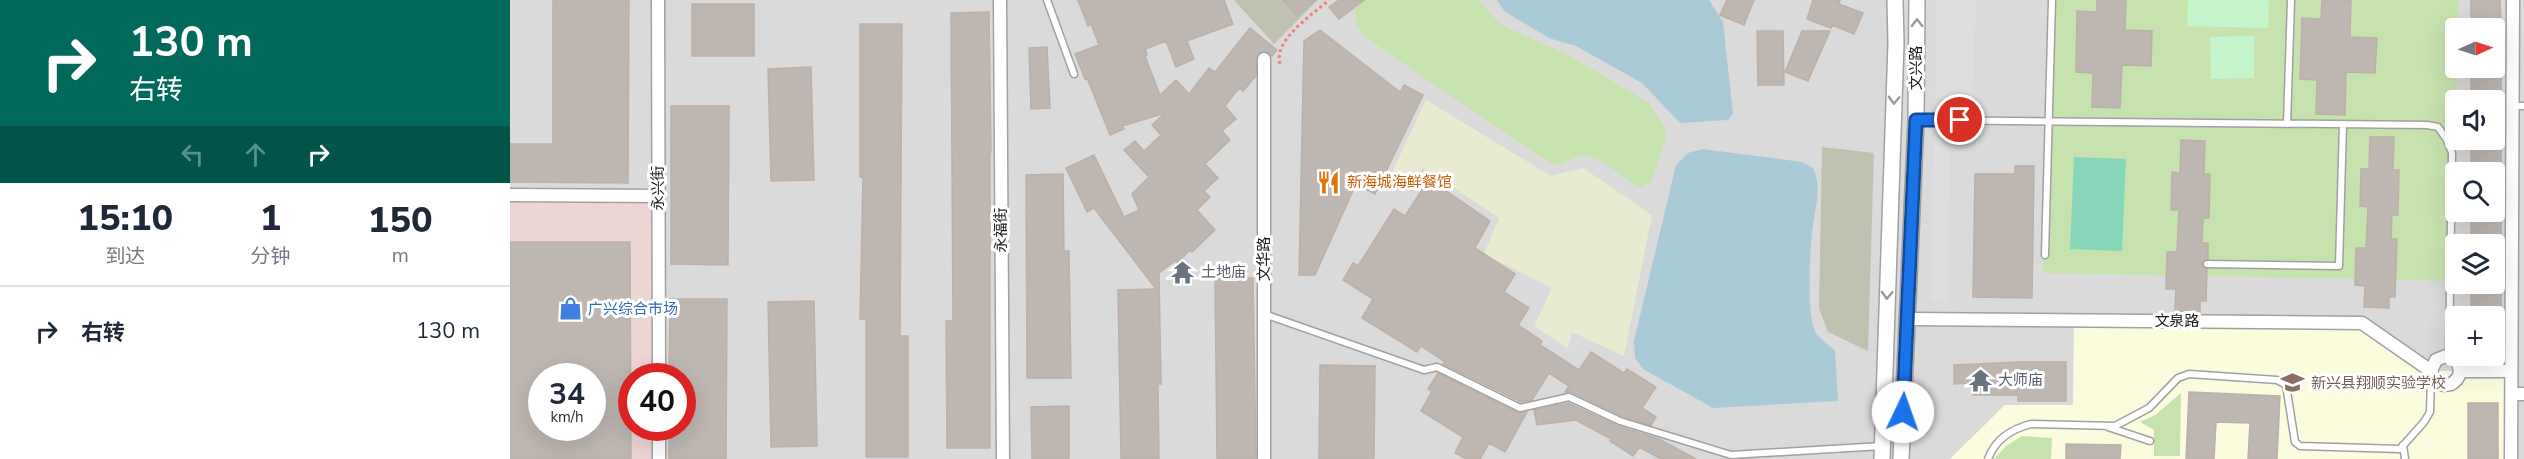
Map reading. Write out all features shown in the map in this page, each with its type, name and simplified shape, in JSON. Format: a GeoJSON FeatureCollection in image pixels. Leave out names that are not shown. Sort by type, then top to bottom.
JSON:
{"type":"FeatureCollection","features":[{"type":"Feature","properties":{"kind":"street","name":"永兴街"},"geometry":{"type":"LineString","coordinates":[[658,0],[658,363]]}},
{"type":"Feature","properties":{"kind":"street","name":"永福街"},"geometry":{"type":"LineString","coordinates":[[1000,0],[1003,459]]}},
{"type":"Feature","properties":{"kind":"street","name":"文兴路"},"geometry":{"type":"LineString","coordinates":[[1882,452],[1896,43],[1895,0]]}},
{"type":"Feature","properties":{"kind":"street","name":"文兴路"},"geometry":{"type":"LineString","coordinates":[[1901,459],[1916,120],[1917,0]]}},
{"type":"Feature","properties":{"kind":"street"},"geometry":{"type":"LineString","coordinates":[[2511,459],[2518,394],[2511,371],[2518,106],[2513,0]]}},
{"type":"Feature","properties":{"kind":"street","name":"文华路"},"geometry":{"type":"LineString","coordinates":[[1264,59],[1264,459]]}},
{"type":"Feature","properties":{"kind":"street"},"geometry":{"type":"LineString","coordinates":[[510,195],[658,196]]}},
{"type":"Feature","properties":{"kind":"street","name":"文泉路"},"geometry":{"type":"LineString","coordinates":[[1908,319],[2362,322],[2431,371],[2435,381],[2446,385],[2456,381],[2460,371],[2511,371]]}},
{"type":"Feature","properties":{"kind":"street"},"geometry":{"type":"LineString","coordinates":[[2431,371],[2436,360],[2445,357]]}},
{"type":"Feature","properties":{"kind":"street"},"geometry":{"type":"LineString","coordinates":[[2458,366],[2460,371]]}},
{"type":"Feature","properties":{"kind":"street"},"geometry":{"type":"LineString","coordinates":[[658,441],[659,459]]}},
{"type":"Feature","properties":{"kind":"lane"},"geometry":{"type":"LineString","coordinates":[[1047,0],[1074,74]]}},
{"type":"Feature","properties":{"kind":"lane"},"geometry":{"type":"LineString","coordinates":[[2044,255],[2052,0]]}},
{"type":"Feature","properties":{"kind":"lane"},"geometry":{"type":"LineString","coordinates":[[2287,124],[2291,0]]}},
{"type":"Feature","properties":{"kind":"lane"},"geometry":{"type":"LineString","coordinates":[[1916,120],[2427,125],[2438,127],[2452,153],[2450,306]]}},
{"type":"Feature","properties":{"kind":"lane"},"geometry":{"type":"LineString","coordinates":[[2207,264],[2339,266],[2343,124]]}},
{"type":"Feature","properties":{"kind":"lane"},"geometry":{"type":"LineString","coordinates":[[1264,314],[1424,370],[1437,367],[1520,408],[1569,397],[1620,421],[1731,455],[1882,452]]}},
{"type":"Feature","properties":{"kind":"lane"},"geometry":{"type":"LineString","coordinates":[[2108,427],[2115,426],[2149,408],[2178,378],[2189,374],[2277,380],[2286,385],[2295,442],[2301,446],[2400,449],[2430,412],[2431,371]]}},
{"type":"Feature","properties":{"kind":"lane"},"geometry":{"type":"LineString","coordinates":[[1988,459],[1995,443],[2018,428],[2031,424],[2080,424],[2108,427],[2150,441]]}},
{"type":"Feature","properties":{"kind":"lane"},"geometry":{"type":"LineString","coordinates":[[2403,445],[2405,459]]}},
{"type":"Feature","properties":{"kind":"path"},"geometry":{"type":"LineString","coordinates":[[1280,64],[1278,58],[1282,44],[1329,0]]}},
{"type":"Feature","properties":{"kind":"shaded area"},"geometry":{"type":"Polygon","coordinates":[[[510,0],[2524,0],[2524,459],[2511,459],[2431,371],[2074,321],[2074,406],[2005,405],[1950,459],[659,459],[659,441],[696,441],[696,363],[648,363],[510,195],[510,0]]]}},
{"type":"Feature","properties":{"kind":"shaded area"},"geometry":{"type":"Polygon","coordinates":[[[1234,0],[1318,0],[1274,44],[1234,0]]]}},
{"type":"Feature","properties":{"kind":"shaded area"},"geometry":{"type":"Polygon","coordinates":[[[1937,0],[1975,0],[1973,121],[1951,121],[1948,301],[1931,301],[1937,0]]]}},
{"type":"Feature","properties":{"kind":"shaded area"},"geometry":{"type":"Polygon","coordinates":[[[1426,100],[1551,176],[1583,168],[1652,215],[1624,356],[1572,332],[1568,348],[1534,326],[1552,288],[1484,254],[1499,218],[1424,168],[1409,178],[1393,170],[1426,100]]]}},
{"type":"Feature","properties":{"kind":"shaded area"},"geometry":{"type":"Polygon","coordinates":[[[1822,147],[1874,153],[1868,351],[1828,332],[1819,308],[1822,147]]]}},
{"type":"Feature","properties":{"kind":"shaded area","name":"广兴综合市场"},"geometry":{"type":"Polygon","coordinates":[[[510,195],[658,196],[659,363],[618,363],[618,441],[659,441],[659,459],[510,459],[510,195]]]}},
{"type":"Feature","properties":{"kind":"shaded area","name":"新兴县翔顺实验学校"},"geometry":{"type":"Polygon","coordinates":[[[2074,320],[2362,323],[2431,371],[2511,371],[2511,459],[1950,459],[2005,405],[2073,405],[2074,320]]]}},
{"type":"Feature","properties":{"kind":"green space"},"geometry":{"type":"Polygon","coordinates":[[[1362,0],[1479,0],[1500,24],[1570,56],[1649,103],[1665,127],[1667,135],[1651,182],[1641,187],[1595,158],[1578,157],[1556,166],[1536,154],[1366,38],[1356,24],[1355,9],[1362,0]]]}},
{"type":"Feature","properties":{"kind":"green space"},"geometry":{"type":"Polygon","coordinates":[[[2048,0],[2459,0],[2458,18],[2445,18],[2445,78],[2457,78],[2457,90],[2445,90],[2445,150],[2455,150],[2455,162],[2445,162],[2445,222],[2454,222],[2454,234],[2445,234],[2445,281],[2043,273],[2048,0]]]}},
{"type":"Feature","properties":{"kind":"green space"},"geometry":{"type":"Polygon","coordinates":[[[2188,0],[2269,0],[2268,28],[2187,26],[2188,0]]]}},
{"type":"Feature","properties":{"kind":"green space"},"geometry":{"type":"Polygon","coordinates":[[[2254,36],[2254,78],[2211,79],[2210,37],[2254,36]]]}},
{"type":"Feature","properties":{"kind":"green space"},"geometry":{"type":"Polygon","coordinates":[[[2074,157],[2126,159],[2122,251],[2070,249],[2074,157]]]}},
{"type":"Feature","properties":{"kind":"green space"},"geometry":{"type":"Polygon","coordinates":[[[2181,393],[2180,456],[2154,456],[2154,430],[2140,422],[2155,415],[2181,393]]]}},
{"type":"Feature","properties":{"kind":"green space"},"geometry":{"type":"Polygon","coordinates":[[[2022,436],[2052,438],[2051,459],[1994,459],[2006,446],[2022,436]]]}},
{"type":"Feature","properties":{"kind":"water"},"geometry":{"type":"Polygon","coordinates":[[[1497,0],[1709,0],[1723,22],[1733,114],[1728,120],[1680,123],[1642,83],[1576,46],[1549,38],[1504,11],[1497,0]]]}},
{"type":"Feature","properties":{"kind":"water"},"geometry":{"type":"Polygon","coordinates":[[[1703,149],[1802,162],[1813,168],[1818,193],[1810,258],[1810,308],[1816,334],[1835,350],[1838,401],[1713,408],[1643,369],[1635,358],[1634,341],[1676,165],[1688,153],[1703,149]]]}},
{"type":"Feature","properties":{"kind":"building"},"geometry":{"type":"Polygon","coordinates":[[[553,0],[629,0],[628,183],[510,182],[510,144],[553,144],[553,0]]]}},
{"type":"Feature","properties":{"kind":"building"},"geometry":{"type":"Polygon","coordinates":[[[1078,0],[1224,0],[1233,24],[1187,41],[1194,59],[1176,67],[1166,41],[1145,49],[1147,55],[1145,56],[1160,95],[1176,80],[1189,94],[1209,68],[1215,72],[1250,28],[1277,50],[1272,56],[1265,51],[1257,54],[1256,76],[1243,91],[1239,88],[1225,106],[1236,119],[1222,131],[1230,140],[1205,164],[1218,178],[1204,191],[1210,197],[1197,210],[1215,230],[1192,252],[1190,250],[1177,263],[1175,261],[1159,273],[1161,384],[1158,384],[1159,459],[1121,459],[1118,290],[1156,289],[1094,208],[1087,212],[1066,168],[1094,155],[1124,217],[1139,210],[1132,194],[1149,177],[1124,150],[1135,141],[1144,151],[1161,135],[1152,125],[1165,113],[1122,126],[1124,129],[1110,135],[1075,54],[1099,45],[1091,24],[1088,26],[1078,0]]]}},
{"type":"Feature","properties":{"kind":"building"},"geometry":{"type":"Polygon","coordinates":[[[1283,0],[1315,0],[1297,16],[1283,0]]]}},
{"type":"Feature","properties":{"kind":"building"},"geometry":{"type":"Polygon","coordinates":[[[1339,0],[1364,0],[1339,19],[1329,7],[1339,0]]]}},
{"type":"Feature","properties":{"kind":"building"},"geometry":{"type":"Polygon","coordinates":[[[1727,0],[1754,0],[1744,25],[1720,15],[1727,0]]]}},
{"type":"Feature","properties":{"kind":"building"},"geometry":{"type":"Polygon","coordinates":[[[1813,0],[1840,0],[1839,4],[1863,13],[1854,34],[1832,25],[1831,28],[1807,19],[1813,0]]]}},
{"type":"Feature","properties":{"kind":"building"},"geometry":{"type":"Polygon","coordinates":[[[2097,0],[2126,0],[2125,30],[2152,31],[2151,66],[2122,65],[2120,108],[2092,107],[2093,73],[2076,72],[2077,11],[2097,12],[2097,0]]]}},
{"type":"Feature","properties":{"kind":"building"},"geometry":{"type":"Polygon","coordinates":[[[2322,0],[2351,0],[2350,37],[2377,38],[2375,73],[2346,72],[2345,115],[2316,114],[2317,80],[2300,79],[2302,18],[2321,19],[2322,0]]]}},
{"type":"Feature","properties":{"kind":"building"},"geometry":{"type":"Polygon","coordinates":[[[2471,0],[2500,0],[2501,18],[2471,18],[2471,0]]]}},
{"type":"Feature","properties":{"kind":"building"},"geometry":{"type":"Polygon","coordinates":[[[692,4],[754,4],[754,56],[692,56],[692,4]]]}},
{"type":"Feature","properties":{"kind":"building"},"geometry":{"type":"Polygon","coordinates":[[[989,12],[990,448],[947,448],[946,321],[953,321],[951,13],[989,12]]]}},
{"type":"Feature","properties":{"kind":"building"},"geometry":{"type":"Polygon","coordinates":[[[860,24],[902,24],[900,336],[908,336],[908,457],[866,457],[866,319],[860,319],[863,177],[860,177],[860,24]]]}},
{"type":"Feature","properties":{"kind":"building","name":"新海城海鲜餐馆"},"geometry":{"type":"Polygon","coordinates":[[[1320,30],[1400,92],[1404,85],[1423,95],[1375,194],[1356,184],[1315,275],[1299,275],[1304,41],[1320,30]]]}},
{"type":"Feature","properties":{"kind":"building"},"geometry":{"type":"Polygon","coordinates":[[[1757,31],[1783,31],[1784,85],[1758,85],[1757,31]]]}},
{"type":"Feature","properties":{"kind":"building"},"geometry":{"type":"Polygon","coordinates":[[[1802,31],[1830,31],[1808,81],[1785,72],[1802,31]]]}},
{"type":"Feature","properties":{"kind":"building"},"geometry":{"type":"Polygon","coordinates":[[[1047,47],[1050,108],[1031,109],[1029,48],[1047,47]]]}},
{"type":"Feature","properties":{"kind":"building"},"geometry":{"type":"Polygon","coordinates":[[[811,67],[814,180],[771,181],[768,69],[811,67]]]}},
{"type":"Feature","properties":{"kind":"building"},"geometry":{"type":"Polygon","coordinates":[[[2471,78],[2501,78],[2501,90],[2471,90],[2471,78]]]}},
{"type":"Feature","properties":{"kind":"building"},"geometry":{"type":"Polygon","coordinates":[[[671,106],[729,106],[728,265],[671,264],[671,106]]]}},
{"type":"Feature","properties":{"kind":"building"},"geometry":{"type":"Polygon","coordinates":[[[2370,137],[2394,137],[2393,170],[2399,170],[2398,215],[2392,215],[2391,239],[2397,239],[2395,297],[2389,297],[2389,308],[2364,307],[2365,286],[2355,285],[2356,248],[2366,248],[2368,207],[2360,206],[2361,169],[2369,169],[2370,137]]]}},
{"type":"Feature","properties":{"kind":"building"},"geometry":{"type":"Polygon","coordinates":[[[2181,140],[2205,141],[2204,174],[2210,174],[2209,218],[2203,218],[2202,243],[2208,243],[2208,259],[2202,263],[2207,269],[2206,301],[2200,301],[2200,312],[2175,311],[2176,289],[2166,289],[2167,252],[2177,252],[2179,210],[2171,210],[2172,172],[2180,173],[2181,140]]]}},
{"type":"Feature","properties":{"kind":"building"},"geometry":{"type":"Polygon","coordinates":[[[2471,150],[2501,150],[2501,162],[2471,162],[2471,150]]]}},
{"type":"Feature","properties":{"kind":"building"},"geometry":{"type":"Polygon","coordinates":[[[2015,166],[2034,166],[2032,298],[1973,297],[1975,174],[2015,174],[2015,166]]]}},
{"type":"Feature","properties":{"kind":"building"},"geometry":{"type":"Polygon","coordinates":[[[1063,174],[1064,251],[1069,251],[1071,378],[1027,378],[1026,175],[1063,174]]]}},
{"type":"Feature","properties":{"kind":"building"},"geometry":{"type":"Polygon","coordinates":[[[1429,179],[1490,221],[1475,248],[1515,274],[1504,292],[1529,308],[1518,325],[1542,341],[1540,345],[1579,370],[1591,352],[1624,373],[1627,369],[1656,387],[1642,408],[1656,417],[1651,425],[1622,416],[1571,392],[1565,392],[1569,386],[1549,373],[1532,400],[1521,402],[1443,364],[1445,362],[1421,346],[1417,352],[1362,318],[1373,299],[1343,280],[1353,263],[1358,266],[1394,209],[1405,216],[1429,179]]]}},
{"type":"Feature","properties":{"kind":"building"},"geometry":{"type":"Polygon","coordinates":[[[2471,222],[2501,222],[2501,234],[2471,234],[2471,222]]]}},
{"type":"Feature","properties":{"kind":"building","name":"广兴综合市场"},"geometry":{"type":"Polygon","coordinates":[[[510,242],[630,242],[631,363],[618,363],[618,441],[631,441],[631,459],[510,459],[510,242]]]}},
{"type":"Feature","properties":{"kind":"building"},"geometry":{"type":"Polygon","coordinates":[[[1215,278],[1253,278],[1256,459],[1217,459],[1215,278]]]}},
{"type":"Feature","properties":{"kind":"building"},"geometry":{"type":"Polygon","coordinates":[[[2471,294],[2501,294],[2501,306],[2471,306],[2471,294]]]}},
{"type":"Feature","properties":{"kind":"building"},"geometry":{"type":"Polygon","coordinates":[[[670,299],[727,299],[726,459],[669,459],[669,441],[696,441],[696,363],[669,363],[670,299]]]}},
{"type":"Feature","properties":{"kind":"building"},"geometry":{"type":"Polygon","coordinates":[[[814,301],[817,446],[771,447],[768,302],[814,301]]]}},
{"type":"Feature","properties":{"kind":"building"},"geometry":{"type":"Polygon","coordinates":[[[2066,362],[2066,401],[2018,401],[2018,395],[1973,395],[1972,383],[1954,384],[1954,365],[2066,362]]]}},
{"type":"Feature","properties":{"kind":"building"},"geometry":{"type":"Polygon","coordinates":[[[1320,365],[1375,366],[1374,459],[1319,459],[1320,365]]]}},
{"type":"Feature","properties":{"kind":"building"},"geometry":{"type":"Polygon","coordinates":[[[1438,373],[1518,413],[1527,412],[1505,452],[1489,443],[1480,459],[1466,459],[1455,453],[1463,437],[1421,411],[1432,391],[1428,389],[1438,373]]]}},
{"type":"Feature","properties":{"kind":"building"},"geometry":{"type":"Polygon","coordinates":[[[2189,392],[2280,396],[2277,459],[2248,459],[2250,423],[2216,422],[2214,459],[2186,459],[2189,392]]]}},
{"type":"Feature","properties":{"kind":"building"},"geometry":{"type":"Polygon","coordinates":[[[1568,403],[1618,426],[1659,439],[1696,459],[1661,459],[1639,447],[1633,456],[1610,441],[1611,439],[1576,420],[1537,425],[1534,410],[1568,403]]]}},
{"type":"Feature","properties":{"kind":"building"},"geometry":{"type":"Polygon","coordinates":[[[2468,403],[2498,403],[2498,459],[2468,459],[2468,403]]]}},
{"type":"Feature","properties":{"kind":"building"},"geometry":{"type":"Polygon","coordinates":[[[1069,406],[1069,459],[1032,459],[1031,407],[1069,406]]]}},
{"type":"Feature","properties":{"kind":"building"},"geometry":{"type":"Polygon","coordinates":[[[2066,444],[2121,445],[2120,459],[2066,459],[2066,444]]]}},
{"type":"Feature","properties":{"kind":"place","name":"新海城海鲜餐馆"},"geometry":{"type":"Point","coordinates":[1329,182]}},
{"type":"Feature","properties":{"kind":"place","name":"土地庙"},"geometry":{"type":"Point","coordinates":[1183,272]}},
{"type":"Feature","properties":{"kind":"place","name":"广兴综合市场"},"geometry":{"type":"Point","coordinates":[570,309]}},
{"type":"Feature","properties":{"kind":"place","name":"大师庙"},"geometry":{"type":"Point","coordinates":[1980,380]}},
{"type":"Feature","properties":{"kind":"place","name":"新兴县翔顺实验学校"},"geometry":{"type":"Point","coordinates":[2293,383]}},
{"type":"Feature","properties":{"kind":"route"},"geometry":{"type":"LineString","coordinates":[[1903,412],[1916,120],[1960,120]]}}]}
